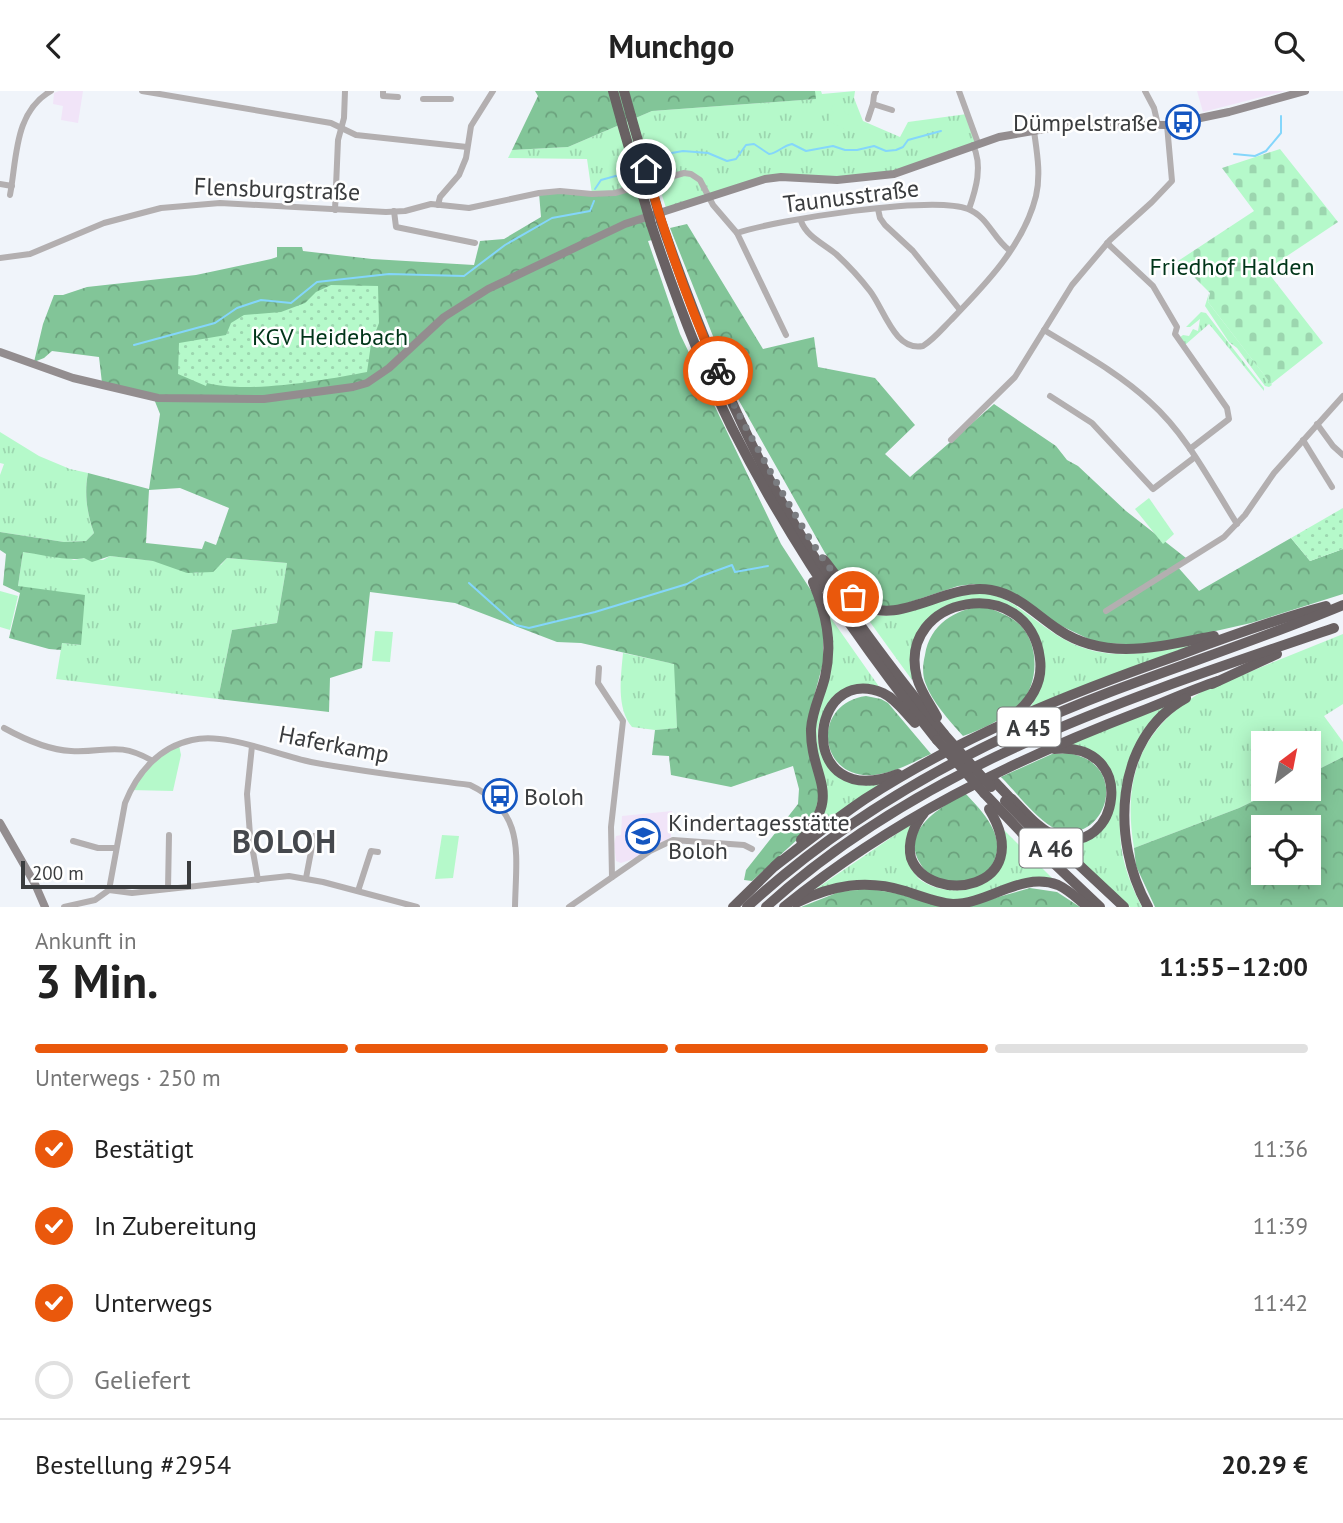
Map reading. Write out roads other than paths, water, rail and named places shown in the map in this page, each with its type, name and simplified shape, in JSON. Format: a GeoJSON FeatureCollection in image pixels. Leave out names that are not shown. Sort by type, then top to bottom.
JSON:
{"type":"FeatureCollection","features":[{"type":"Feature","properties":{"kind":"highway","name":"A 46"},"geometry":{"type":"LineString","coordinates":[[613,91],[626,118],[694,341],[731,425],[785,526],[831,599],[895,688],[987,790],[1100,907]]}},
{"type":"Feature","properties":{"kind":"highway","name":"A 46"},"geometry":{"type":"LineString","coordinates":[[624,91],[626,118]]}},
{"type":"Feature","properties":{"kind":"highway","name":"A 46"},"geometry":{"type":"LineString","coordinates":[[656,223],[708,348],[781,500],[844,603],[940,737]]}},
{"type":"Feature","properties":{"kind":"highway"},"geometry":{"type":"LineString","coordinates":[[737,411],[785,498],[824,559],[869,626],[937,717]]}},
{"type":"Feature","properties":{"kind":"highway"},"geometry":{"type":"LineString","coordinates":[[731,425],[741,454],[769,511],[857,647],[915,723]]}},
{"type":"Feature","properties":{"kind":"highway"},"geometry":{"type":"LineString","coordinates":[[824,559],[853,597],[876,610],[898,610],[958,590],[981,588],[1017,599],[1063,633],[1089,644],[1119,650],[1153,648],[1247,630]]}},
{"type":"Feature","properties":{"kind":"highway"},"geometry":{"type":"LineString","coordinates":[[733,907],[812,828],[822,809],[823,800],[811,729],[828,664],[829,636],[824,611],[813,582]]}},
{"type":"Feature","properties":{"kind":"highway"},"geometry":{"type":"LineString","coordinates":[[940,737],[937,717],[917,678],[915,655],[918,642],[932,621],[951,607],[974,602],[1001,607],[1021,619],[1031,633],[1039,651],[1041,667],[1033,694],[1026,704],[1004,723]]}},
{"type":"Feature","properties":{"kind":"highway"},"geometry":{"type":"LineString","coordinates":[[775,866],[865,799],[923,764],[1004,723],[1125,673],[1247,630],[1343,603]]}},
{"type":"Feature","properties":{"kind":"highway","name":"A 45"},"geometry":{"type":"LineString","coordinates":[[747,907],[797,865],[879,807],[931,775],[986,747],[1107,693],[1343,603]]}},
{"type":"Feature","properties":{"kind":"highway"},"geometry":{"type":"LineString","coordinates":[[1148,907],[1132,872],[1125,835],[1125,795],[1133,762],[1144,739],[1171,706],[1338,626]]}},
{"type":"Feature","properties":{"kind":"highway","name":"A 45"},"geometry":{"type":"LineString","coordinates":[[766,907],[841,847],[883,819],[995,756],[1070,723],[1196,675],[1338,626]]}},
{"type":"Feature","properties":{"kind":"highway"},"geometry":{"type":"LineString","coordinates":[[785,907],[838,866],[930,806],[1044,750],[1219,681]]}},
{"type":"Feature","properties":{"kind":"highway"},"geometry":{"type":"LineString","coordinates":[[923,764],[870,782],[848,777],[832,765],[823,745],[823,725],[828,711],[850,692],[862,689],[885,694],[915,723],[940,737]]}},
{"type":"Feature","properties":{"kind":"highway"},"geometry":{"type":"LineString","coordinates":[[930,806],[920,818],[912,835],[910,854],[925,880],[934,886],[955,892],[978,886],[989,878],[1001,858],[1002,838],[989,809],[987,790],[1012,799],[1045,830],[1059,838],[1078,838],[1097,829],[1109,811],[1112,792],[1111,781],[1102,766],[1096,759],[1081,751],[1062,748],[1044,750]]}},
{"type":"Feature","properties":{"kind":"highway","name":"A 46"},"geometry":{"type":"LineString","coordinates":[[987,790],[1113,907]]}},
{"type":"Feature","properties":{"kind":"highway"},"geometry":{"type":"LineString","coordinates":[[1012,799],[1073,862],[1124,907]]}},
{"type":"Feature","properties":{"kind":"highway"},"geometry":{"type":"LineString","coordinates":[[989,809],[1090,907]]}},
{"type":"Feature","properties":{"kind":"highway"},"geometry":{"type":"LineString","coordinates":[[785,907],[827,889],[859,884],[887,886],[956,904],[1036,882],[1057,885],[1090,907]]}},
{"type":"Feature","properties":{"kind":"main road"},"geometry":{"type":"LineString","coordinates":[[0,352],[73,378],[158,398],[264,399],[353,387],[367,383],[389,369],[437,323],[479,294],[618,227],[774,177],[837,180],[894,174],[975,144],[1034,131],[1074,124],[1163,125],[1229,112],[1305,91]]}},
{"type":"Feature","properties":{"kind":"main road"},"geometry":{"type":"LineString","coordinates":[[0,823],[45,907]]}},
{"type":"Feature","properties":{"kind":"street"},"geometry":{"type":"LineString","coordinates":[[10,195],[20,130],[33,106],[51,91]]}},
{"type":"Feature","properties":{"kind":"street"},"geometry":{"type":"LineString","coordinates":[[142,91],[331,123],[356,135],[467,147]]}},
{"type":"Feature","properties":{"kind":"street"},"geometry":{"type":"LineString","coordinates":[[335,210],[338,140],[342,127],[345,91]]}},
{"type":"Feature","properties":{"kind":"street"},"geometry":{"type":"LineString","coordinates":[[383,91],[383,96],[398,97]]}},
{"type":"Feature","properties":{"kind":"street"},"geometry":{"type":"LineString","coordinates":[[436,91],[436,99]]}},
{"type":"Feature","properties":{"kind":"street"},"geometry":{"type":"LineString","coordinates":[[438,205],[440,197],[459,175],[471,126],[493,91]]}},
{"type":"Feature","properties":{"kind":"street"},"geometry":{"type":"LineString","coordinates":[[868,119],[876,91]]}},
{"type":"Feature","properties":{"kind":"street"},"geometry":{"type":"LineString","coordinates":[[959,91],[975,144],[978,175],[969,209],[985,221],[1009,250]]}},
{"type":"Feature","properties":{"kind":"street"},"geometry":{"type":"LineString","coordinates":[[951,440],[1015,377],[1072,285],[1107,243],[1172,181],[1171,149],[1163,125],[1144,91]]}},
{"type":"Feature","properties":{"kind":"street"},"geometry":{"type":"LineString","coordinates":[[423,99],[451,99]]}},
{"type":"Feature","properties":{"kind":"street"},"geometry":{"type":"LineString","coordinates":[[873,104],[892,110]]}},
{"type":"Feature","properties":{"kind":"street"},"geometry":{"type":"LineString","coordinates":[[801,221],[807,232],[836,254],[862,280],[898,337],[907,345],[918,347],[929,343],[997,269],[1027,222],[1036,194],[1039,172],[1034,131]]}},
{"type":"Feature","properties":{"kind":"street","name":"Flensburgstraße"},"geometry":{"type":"LineString","coordinates":[[0,258],[30,254],[104,223],[162,208],[220,203],[335,210],[394,211],[438,205],[469,208],[539,193],[615,193],[684,173],[700,180],[718,212],[737,233],[786,335]]}},
{"type":"Feature","properties":{"kind":"street"},"geometry":{"type":"LineString","coordinates":[[0,184],[12,186]]}},
{"type":"Feature","properties":{"kind":"street","name":"Taunusstraße"},"geometry":{"type":"LineString","coordinates":[[737,233],[878,209],[945,205],[969,209]]}},
{"type":"Feature","properties":{"kind":"street"},"geometry":{"type":"LineString","coordinates":[[878,209],[882,221],[913,251],[960,310]]}},
{"type":"Feature","properties":{"kind":"street","name":"Flensburgstraße"},"geometry":{"type":"LineString","coordinates":[[394,211],[397,226],[475,243]]}},
{"type":"Feature","properties":{"kind":"street"},"geometry":{"type":"LineString","coordinates":[[1107,243],[1153,286],[1177,327],[1175,334],[1227,408],[1229,419],[1190,449]]}},
{"type":"Feature","properties":{"kind":"street"},"geometry":{"type":"LineString","coordinates":[[1044,330],[1101,366],[1152,404],[1190,449],[1237,524]]}},
{"type":"Feature","properties":{"kind":"street"},"geometry":{"type":"LineString","coordinates":[[1050,396],[1092,423],[1153,489]]}},
{"type":"Feature","properties":{"kind":"street"},"geometry":{"type":"LineString","coordinates":[[1106,611],[1211,546],[1237,524],[1263,486],[1343,396]]}},
{"type":"Feature","properties":{"kind":"street"},"geometry":{"type":"LineString","coordinates":[[1317,424],[1343,455]]}},
{"type":"Feature","properties":{"kind":"street"},"geometry":{"type":"LineString","coordinates":[[1303,440],[1332,487]]}},
{"type":"Feature","properties":{"kind":"street"},"geometry":{"type":"LineString","coordinates":[[1146,497],[1195,457]]}},
{"type":"Feature","properties":{"kind":"street"},"geometry":{"type":"LineString","coordinates":[[599,668],[598,683],[624,722],[611,827],[612,877]]}},
{"type":"Feature","properties":{"kind":"street"},"geometry":{"type":"LineString","coordinates":[[4,728],[33,742],[71,751],[124,748],[151,760]]}},
{"type":"Feature","properties":{"kind":"street","name":"Haferkamp"},"geometry":{"type":"LineString","coordinates":[[109,890],[125,803],[130,790],[151,760],[190,740],[214,739],[310,762],[470,785],[485,792],[502,807],[513,828],[516,859],[515,907]]}},
{"type":"Feature","properties":{"kind":"street"},"geometry":{"type":"LineString","coordinates":[[252,746],[247,794],[250,835],[258,880]]}},
{"type":"Feature","properties":{"kind":"street"},"geometry":{"type":"LineString","coordinates":[[168,889],[169,835]]}},
{"type":"Feature","properties":{"kind":"street"},"geometry":{"type":"LineString","coordinates":[[306,878],[315,836]]}},
{"type":"Feature","properties":{"kind":"street"},"geometry":{"type":"LineString","coordinates":[[569,907],[673,840],[744,845],[752,849]]}},
{"type":"Feature","properties":{"kind":"street"},"geometry":{"type":"LineString","coordinates":[[74,841],[98,848],[116,848]]}},
{"type":"Feature","properties":{"kind":"street"},"geometry":{"type":"LineString","coordinates":[[358,891],[372,851]]}},
{"type":"Feature","properties":{"kind":"street"},"geometry":{"type":"LineString","coordinates":[[64,907],[95,900],[109,890],[132,893],[289,876],[417,907]]}},
{"type":"Feature","properties":{"kind":"waterway"},"geometry":{"type":"LineString","coordinates":[[1234,154],[1255,156],[1266,151],[1281,133],[1281,116]]}},
{"type":"Feature","properties":{"kind":"waterway"},"geometry":{"type":"LineString","coordinates":[[648,165],[666,154],[683,151],[708,153],[727,161],[736,159],[746,145],[754,144],[769,154],[792,144],[806,151],[833,146],[845,150],[874,146],[886,151],[896,150],[903,147],[908,140],[941,131]]}},
{"type":"Feature","properties":{"kind":"waterway"},"geometry":{"type":"LineString","coordinates":[[595,189],[601,180],[630,172]]}},
{"type":"Feature","properties":{"kind":"waterway"},"geometry":{"type":"LineString","coordinates":[[134,345],[215,323],[237,308],[261,300],[291,303],[317,282],[389,274],[464,276],[505,245],[552,218],[590,211],[594,201]]}},
{"type":"Feature","properties":{"kind":"waterway"},"geometry":{"type":"LineString","coordinates":[[469,583],[516,625],[529,628],[595,612],[687,584],[732,565],[735,572],[768,566]]}},
{"type":"Feature","properties":{"kind":"place","name":"Dümpelstraße"},"geometry":{"type":"Point","coordinates":[1183,122]}},
{"type":"Feature","properties":{"kind":"place","name":"Boloh"},"geometry":{"type":"Point","coordinates":[500,796]}},
{"type":"Feature","properties":{"kind":"place","name":"Kindertagesstätte Boloh"},"geometry":{"type":"Point","coordinates":[643,836]}},
{"type":"Feature","properties":{"kind":"district","name":"BOLOH"},"geometry":{"type":"Point","coordinates":[285,841]}},
{"type":"Feature","properties":{"kind":"park label","name":"Friedhof Halden"},"geometry":{"type":"Point","coordinates":[1232,266]}},
{"type":"Feature","properties":{"kind":"park label","name":"KGV Heidebach"},"geometry":{"type":"Point","coordinates":[330,336]}}]}
